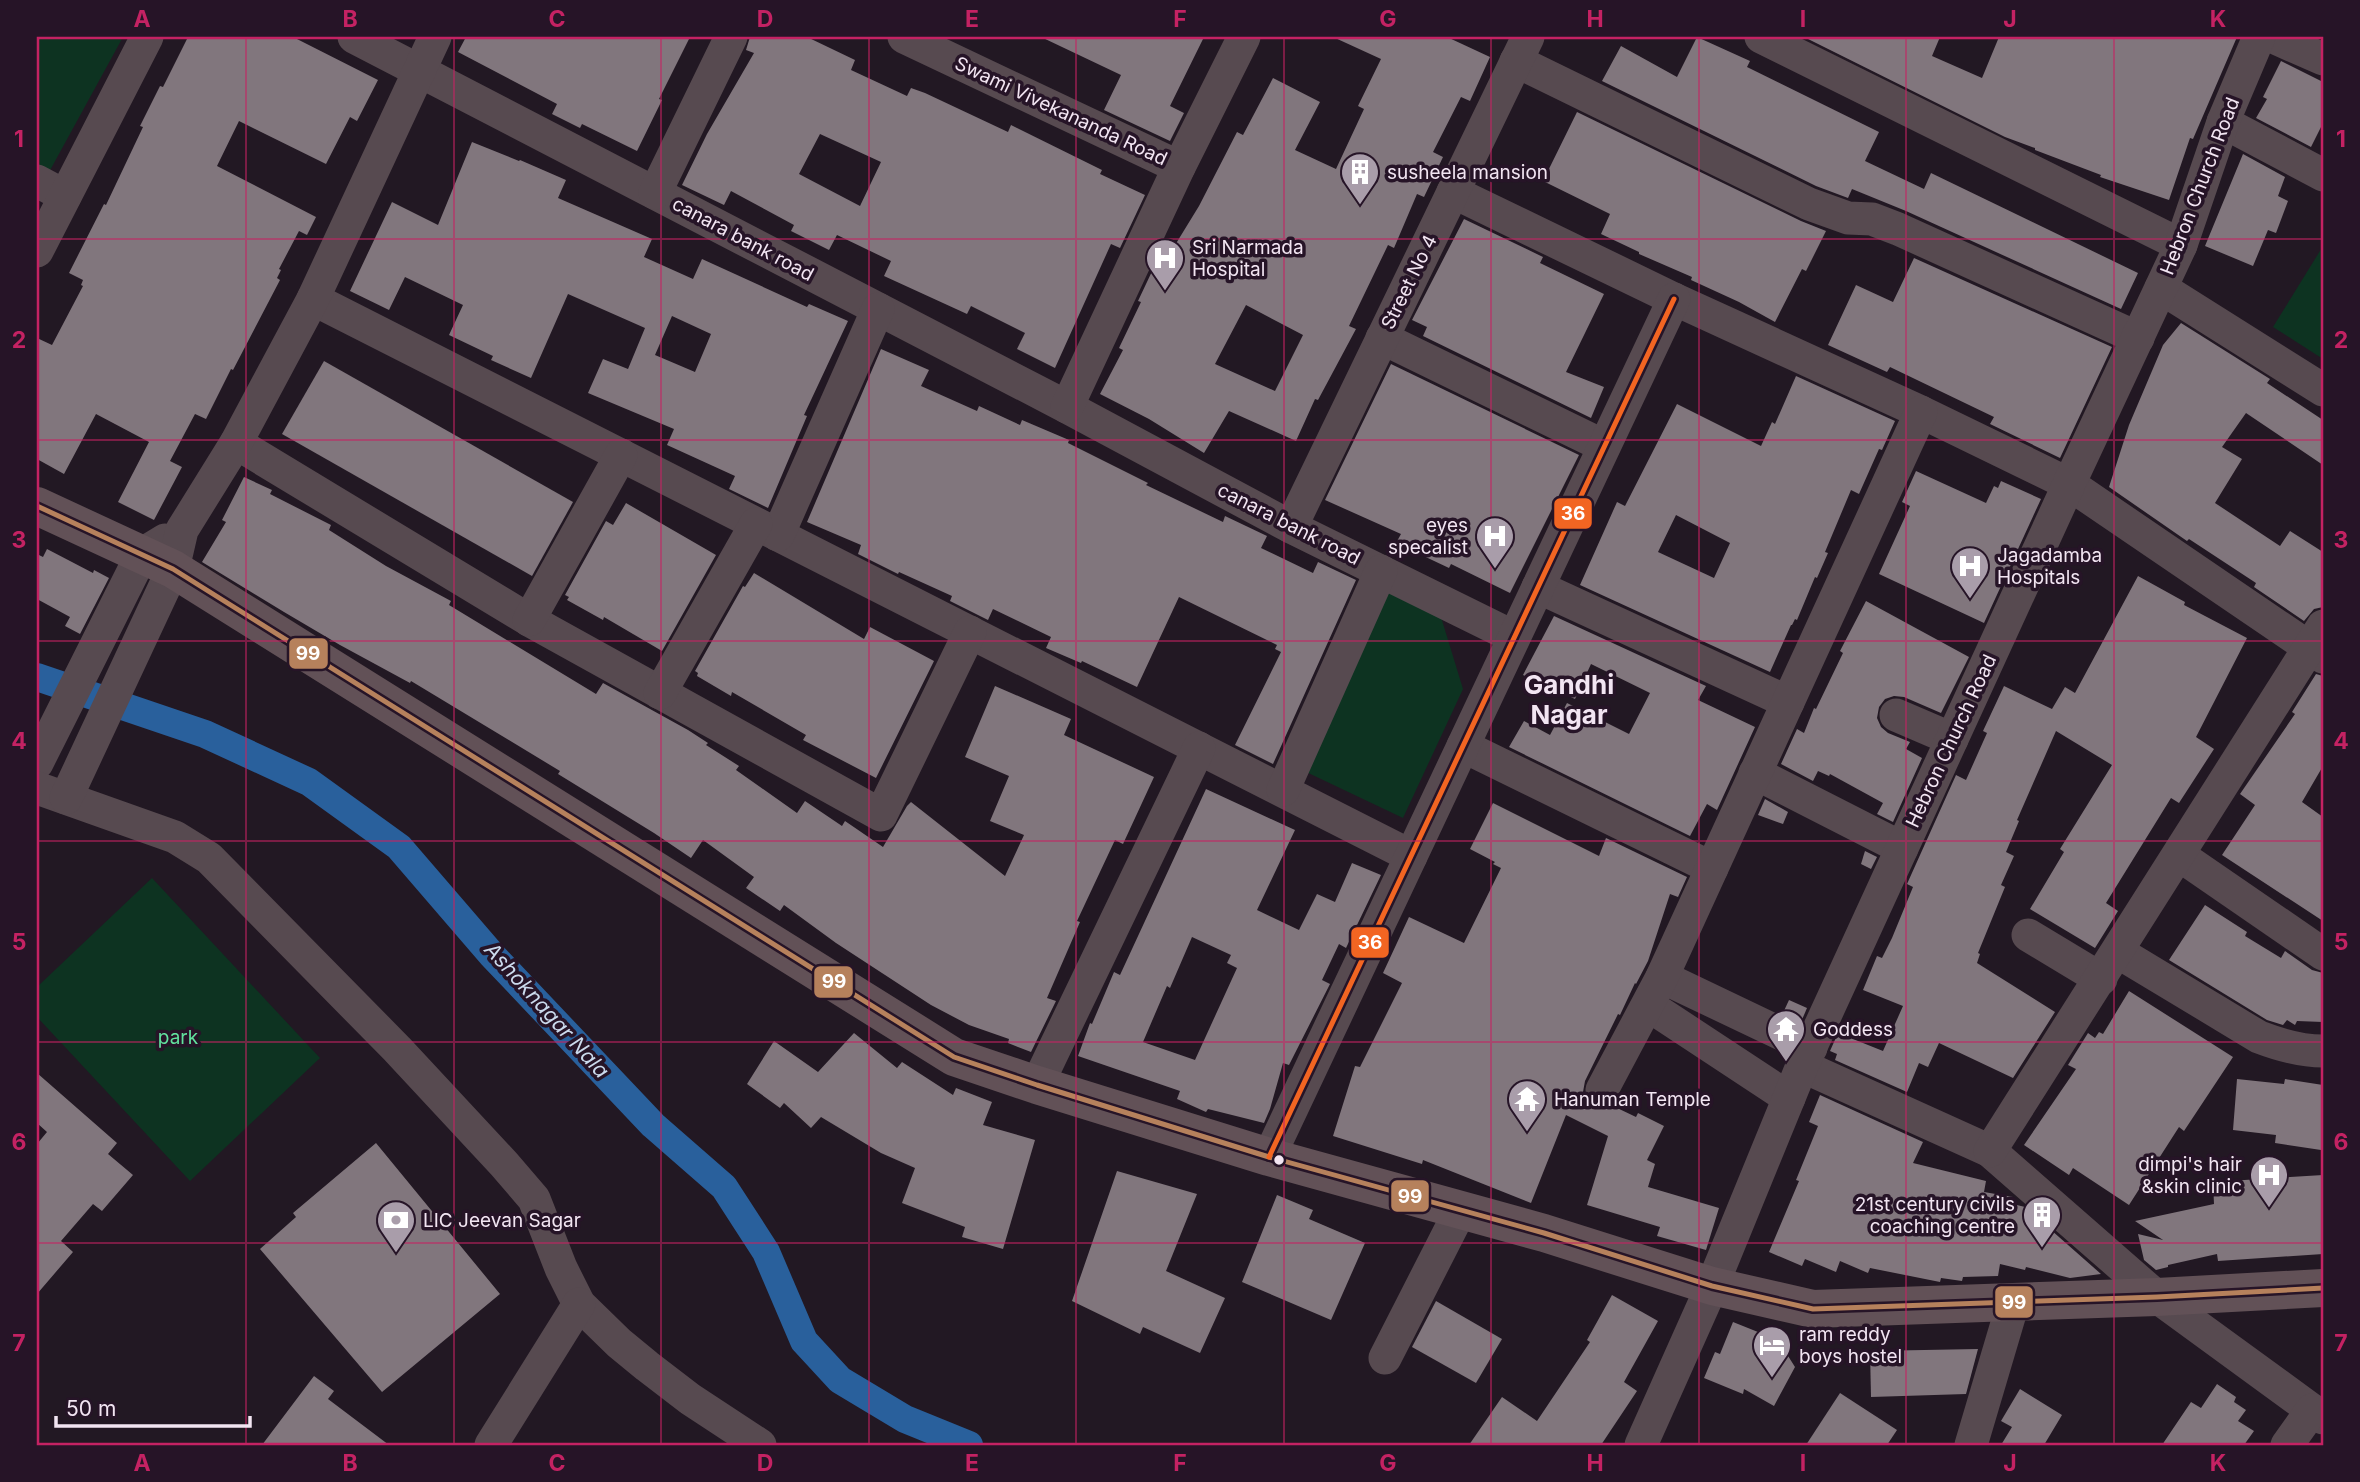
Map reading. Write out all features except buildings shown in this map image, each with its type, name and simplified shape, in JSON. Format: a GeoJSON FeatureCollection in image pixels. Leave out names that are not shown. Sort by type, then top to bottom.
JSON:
{"type":"FeatureCollection","features":[{"type":"Feature","properties":{"kind":"main road"},"geometry":{"type":"LineString","coordinates":[[37,506],[954,1057],[1269,1157],[1544,1233],[1713,1286],[1813,1309],[2157,1297],[2323,1288]]}},
{"type":"Feature","properties":{"kind":"street"},"geometry":{"type":"LineString","coordinates":[[37,251],[51,188],[147,37]]}},
{"type":"Feature","properties":{"kind":"street","name":"canara bank road"},"geometry":{"type":"LineString","coordinates":[[354,37],[1068,407],[1291,527],[1514,637]]}},
{"type":"Feature","properties":{"kind":"street"},"geometry":{"type":"LineString","coordinates":[[435,37],[313,299],[236,443],[152,574],[51,776],[175,837],[209,858],[241,888],[397,1049],[534,1199],[561,1268],[579,1304],[647,1366],[760,1445]]}},
{"type":"Feature","properties":{"kind":"street"},"geometry":{"type":"LineString","coordinates":[[655,193],[732,37]]}},
{"type":"Feature","properties":{"kind":"street","name":"Swami Vivekananda Road"},"geometry":{"type":"LineString","coordinates":[[904,37],[947,46],[1180,167]]}},
{"type":"Feature","properties":{"kind":"street"},"geometry":{"type":"LineString","coordinates":[[1068,407],[1244,37]]}},
{"type":"Feature","properties":{"kind":"street"},"geometry":{"type":"LineString","coordinates":[[1761,37],[1812,48],[2181,245]]}},
{"type":"Feature","properties":{"kind":"street","name":"Hebron Church Road"},"geometry":{"type":"LineString","coordinates":[[1641,1445],[1713,1286],[1807,1057],[2181,245],[2223,122],[2259,37]]}},
{"type":"Feature","properties":{"kind":"street"},"geometry":{"type":"LineString","coordinates":[[2273,37],[2323,60]]}},
{"type":"Feature","properties":{"kind":"street"},"geometry":{"type":"LineString","coordinates":[[1522,49],[1809,204],[1848,218],[1872,219],[1898,229],[2138,338]]}},
{"type":"Feature","properties":{"kind":"street","name":"Street No 4"},"geometry":{"type":"LineString","coordinates":[[1291,527],[1522,49]]}},
{"type":"Feature","properties":{"kind":"street"},"geometry":{"type":"LineString","coordinates":[[2223,122],[2323,175]]}},
{"type":"Feature","properties":{"kind":"street"},"geometry":{"type":"LineString","coordinates":[[1453,192],[2069,484],[2319,644],[2179,855],[1990,1151]]}},
{"type":"Feature","properties":{"kind":"street"},"geometry":{"type":"LineString","coordinates":[[2161,288],[2323,390]]}},
{"type":"Feature","properties":{"kind":"street"},"geometry":{"type":"LineString","coordinates":[[313,299],[1411,856]]}},
{"type":"Feature","properties":{"kind":"street"},"geometry":{"type":"LineString","coordinates":[[1269,1157],[1674,299]]}},
{"type":"Feature","properties":{"kind":"street"},"geometry":{"type":"LineString","coordinates":[[660,692],[767,529],[878,309]]}},
{"type":"Feature","properties":{"kind":"street"},"geometry":{"type":"LineString","coordinates":[[1382,338],[1604,446]]}},
{"type":"Feature","properties":{"kind":"street"},"geometry":{"type":"LineString","coordinates":[[1602,1090],[1655,991],[1921,412]]}},
{"type":"Feature","properties":{"kind":"street"},"geometry":{"type":"LineString","coordinates":[[236,443],[528,620],[881,815],[970,632]]}},
{"type":"Feature","properties":{"kind":"street"},"geometry":{"type":"LineString","coordinates":[[528,620],[621,455]]}},
{"type":"Feature","properties":{"kind":"street"},"geometry":{"type":"LineString","coordinates":[[1283,790],[1381,571]]}},
{"type":"Feature","properties":{"kind":"street"},"geometry":{"type":"LineString","coordinates":[[1538,587],[1788,702]]}},
{"type":"Feature","properties":{"kind":"street"},"geometry":{"type":"LineString","coordinates":[[1895,715],[1952,738]]}},
{"type":"Feature","properties":{"kind":"street"},"geometry":{"type":"LineString","coordinates":[[1463,747],[1712,868]]}},
{"type":"Feature","properties":{"kind":"street"},"geometry":{"type":"LineString","coordinates":[[1037,1085],[1199,748]]}},
{"type":"Feature","properties":{"kind":"street"},"geometry":{"type":"LineString","coordinates":[[1755,774],[1902,848]]}},
{"type":"Feature","properties":{"kind":"street"},"geometry":{"type":"LineString","coordinates":[[2179,855],[2323,954]]}},
{"type":"Feature","properties":{"kind":"street"},"geometry":{"type":"LineString","coordinates":[[2028,935],[2109,965],[2259,1037],[2283,1046],[2323,1051]]}},
{"type":"Feature","properties":{"kind":"street"},"geometry":{"type":"LineString","coordinates":[[1655,991],[1807,1057],[1990,1151],[2157,1297],[2318,1414],[2287,1445]]}},
{"type":"Feature","properties":{"kind":"street"},"geometry":{"type":"LineString","coordinates":[[1655,991],[1789,1098]]}},
{"type":"Feature","properties":{"kind":"street"},"geometry":{"type":"LineString","coordinates":[[1385,1357],[1460,1210]]}},
{"type":"Feature","properties":{"kind":"street"},"geometry":{"type":"LineString","coordinates":[[1971,1445],[2014,1300]]}},
{"type":"Feature","properties":{"kind":"street"},"geometry":{"type":"LineString","coordinates":[[491,1445],[579,1304]]}},
{"type":"Feature","properties":{"kind":"green space"},"geometry":{"type":"Polygon","coordinates":[[[37,37],[123,37],[48,174],[37,168],[37,37]]]}},
{"type":"Feature","properties":{"kind":"green space"},"geometry":{"type":"Polygon","coordinates":[[[2323,246],[2323,359],[2273,327],[2323,246]]]}},
{"type":"Feature","properties":{"kind":"green space"},"geometry":{"type":"Polygon","coordinates":[[[1384,590],[1441,617],[1463,689],[1403,818],[1302,770],[1384,590]]]}},
{"type":"Feature","properties":{"kind":"green space","name":"park"},"geometry":{"type":"Polygon","coordinates":[[[152,878],[320,1058],[190,1181],[37,1017],[37,987],[152,878]]]}},
{"type":"Feature","properties":{"kind":"waterway","name":"Ashoknagar Nala"},"geometry":{"type":"LineString","coordinates":[[37,677],[205,734],[309,782],[399,847],[492,955],[653,1125],[724,1187],[766,1252],[804,1341],[840,1380],[905,1419],[969,1445]]}},
{"type":"Feature","properties":{"kind":"transit line","name":"36"},"geometry":{"type":"LineString","coordinates":[[1269,1157],[1674,299]]}},
{"type":"Feature","properties":{"kind":"transit line","name":"99"},"geometry":{"type":"LineString","coordinates":[[37,506],[173,569],[954,1057],[1269,1157],[1544,1233],[1712,1286],[1813,1309],[2157,1297],[2323,1288]]}},
{"type":"Feature","properties":{"kind":"place","name":"susheela mansion"},"geometry":{"type":"Point","coordinates":[1360,206]}},
{"type":"Feature","properties":{"kind":"place","name":"Sri Narmada Hospital"},"geometry":{"type":"Point","coordinates":[1165,292]}},
{"type":"Feature","properties":{"kind":"place","name":"eyes specalist"},"geometry":{"type":"Point","coordinates":[1495,570]}},
{"type":"Feature","properties":{"kind":"place","name":"Jagadamba Hospitals"},"geometry":{"type":"Point","coordinates":[1970,600]}},
{"type":"Feature","properties":{"kind":"place","name":"Goddess"},"geometry":{"type":"Point","coordinates":[1786,1063]}},
{"type":"Feature","properties":{"kind":"place","name":"Hanuman Temple"},"geometry":{"type":"Point","coordinates":[1527,1133]}},
{"type":"Feature","properties":{"kind":"place","name":"dimpi's hair &skin clinic"},"geometry":{"type":"Point","coordinates":[2269,1209]}},
{"type":"Feature","properties":{"kind":"place","name":"21st century civils coaching centre"},"geometry":{"type":"Point","coordinates":[2042,1249]}},
{"type":"Feature","properties":{"kind":"place","name":"LIC Jeevan Sagar"},"geometry":{"type":"Point","coordinates":[396,1254]}},
{"type":"Feature","properties":{"kind":"place","name":"ram reddy boys hostel"},"geometry":{"type":"Point","coordinates":[1772,1379]}},
{"type":"Feature","properties":{"kind":"district","name":"Gandhi Nagar"},"geometry":{"type":"Point","coordinates":[1569,699]}}]}
